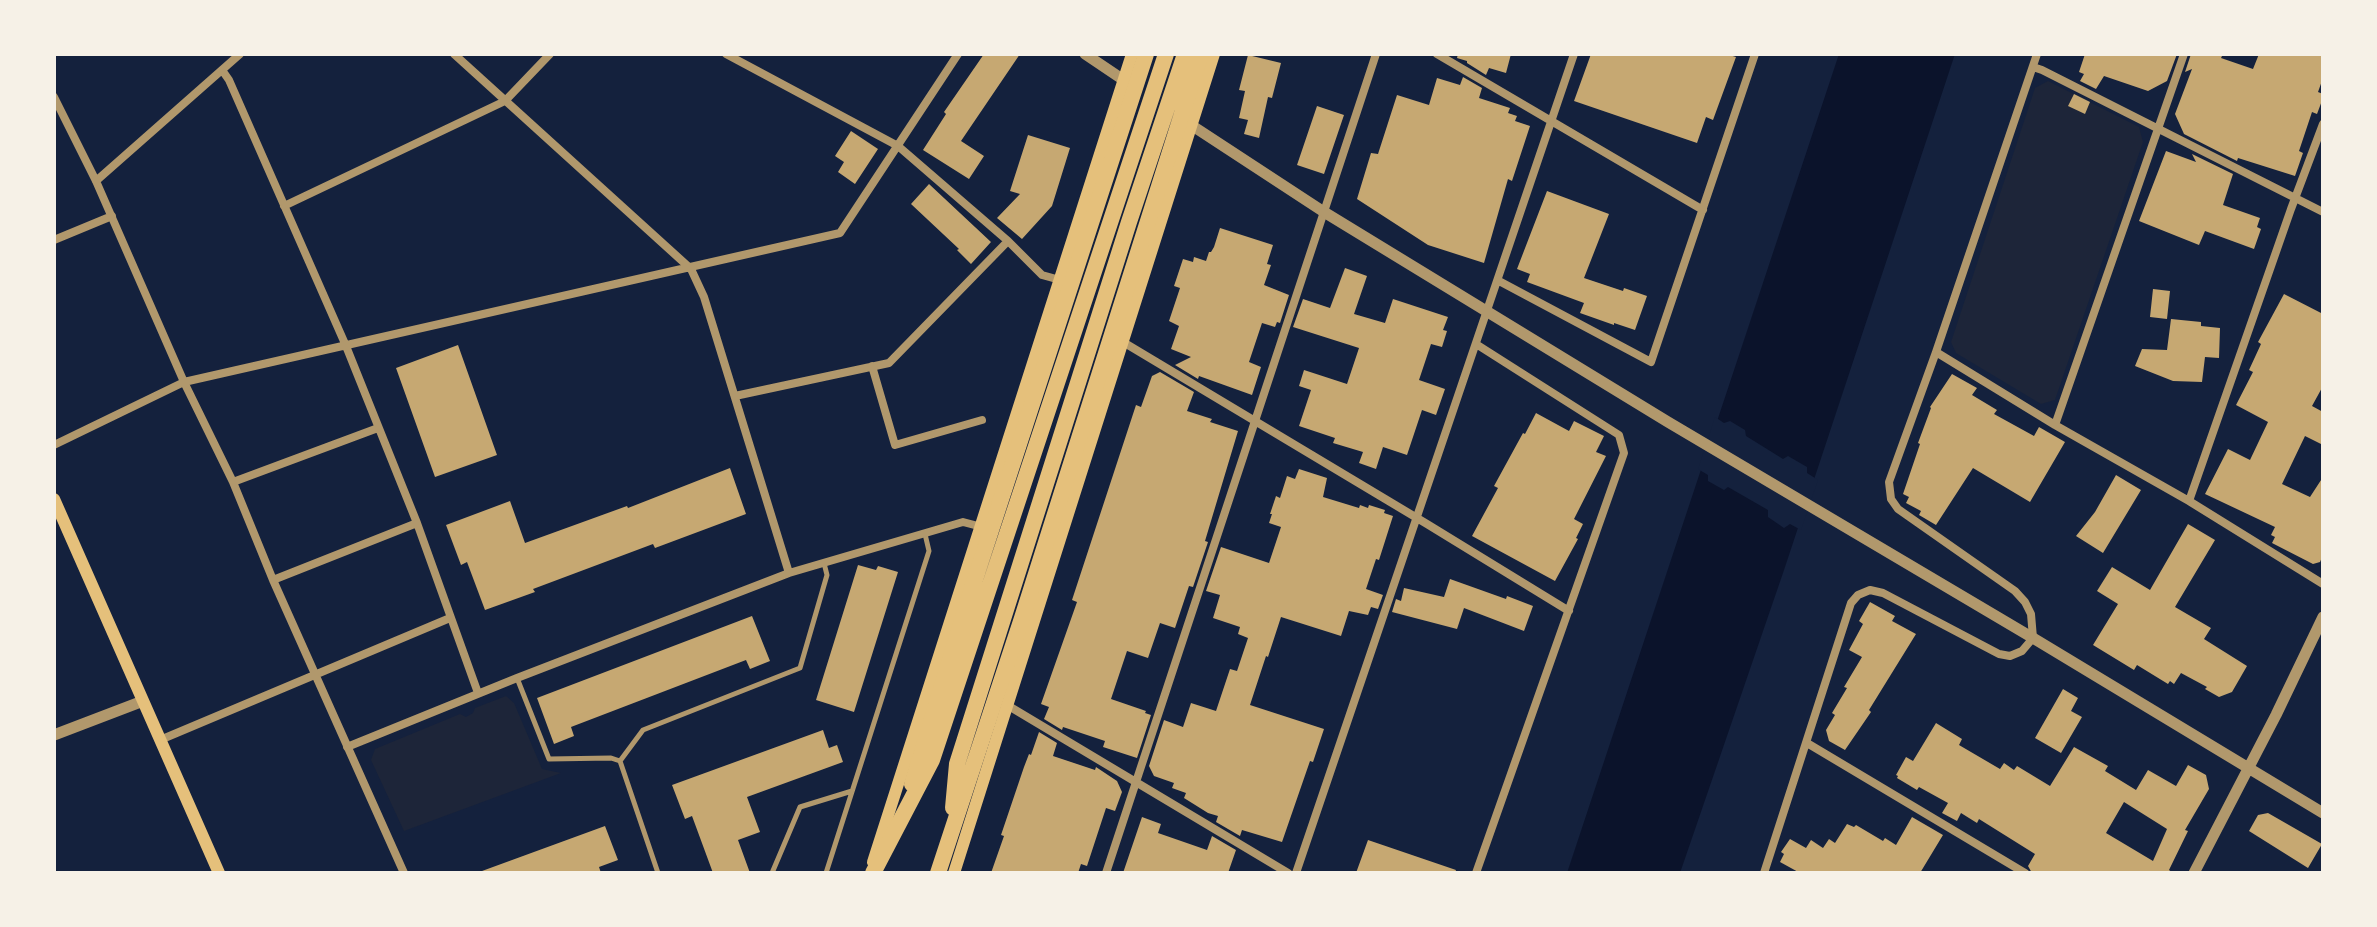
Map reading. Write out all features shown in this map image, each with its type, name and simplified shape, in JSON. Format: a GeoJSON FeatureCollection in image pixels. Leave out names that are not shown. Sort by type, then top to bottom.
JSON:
{"type":"FeatureCollection","features":[{"type":"Feature","properties":{"kind":"highway"},"geometry":{"type":"LineString","coordinates":[[884,873],[968,601],[1146,54]]}},
{"type":"Feature","properties":{"kind":"highway"},"geometry":{"type":"LineString","coordinates":[[871,873],[932,760],[1166,54]]}},
{"type":"Feature","properties":{"kind":"highway"},"geometry":{"type":"LineString","coordinates":[[946,873],[957,764],[1185,54]]}},
{"type":"Feature","properties":{"kind":"highway"},"geometry":{"type":"LineString","coordinates":[[938,873],[1201,54]]}},
{"type":"Feature","properties":{"kind":"main road"},"geometry":{"type":"LineString","coordinates":[[871,873],[1132,54]]}},
{"type":"Feature","properties":{"kind":"main road"},"geometry":{"type":"LineString","coordinates":[[954,873],[1214,54]]}},
{"type":"Feature","properties":{"kind":"main road"},"geometry":{"type":"LineString","coordinates":[[54,499],[219,873]]}},
{"type":"Feature","properties":{"kind":"street"},"geometry":{"type":"LineString","coordinates":[[96,181],[240,54]]}},
{"type":"Feature","properties":{"kind":"street"},"geometry":{"type":"LineString","coordinates":[[454,54],[691,269],[699,283],[789,573]]}},
{"type":"Feature","properties":{"kind":"street"},"geometry":{"type":"LineString","coordinates":[[284,206],[505,101],[550,54]]}},
{"type":"Feature","properties":{"kind":"street"},"geometry":{"type":"LineString","coordinates":[[726,54],[898,146],[1008,241],[1042,275],[1060,280]]}},
{"type":"Feature","properties":{"kind":"street"},"geometry":{"type":"LineString","coordinates":[[54,445],[184,382],[840,233],[958,54]]}},
{"type":"Feature","properties":{"kind":"street"},"geometry":{"type":"LineString","coordinates":[[1085,54],[1324,212],[1668,422],[2323,813]]}},
{"type":"Feature","properties":{"kind":"street"},"geometry":{"type":"LineString","coordinates":[[1106,873],[1376,54]]}},
{"type":"Feature","properties":{"kind":"street"},"geometry":{"type":"LineString","coordinates":[[1437,54],[1703,210]]}},
{"type":"Feature","properties":{"kind":"street"},"geometry":{"type":"LineString","coordinates":[[1296,873],[1574,54]]}},
{"type":"Feature","properties":{"kind":"street"},"geometry":{"type":"LineString","coordinates":[[1499,281],[1651,362],[1755,54]]}},
{"type":"Feature","properties":{"kind":"street"},"geometry":{"type":"LineString","coordinates":[[1764,873],[1851,603],[1858,595],[1870,590],[1883,593],[1999,654],[2010,656],[2022,651],[2033,638],[2031,614],[2015,591],[1898,509],[1891,499],[1889,482],[2037,54]]}},
{"type":"Feature","properties":{"kind":"street"},"geometry":{"type":"LineString","coordinates":[[2055,425],[2184,54]]}},
{"type":"Feature","properties":{"kind":"street"},"geometry":{"type":"LineString","coordinates":[[2033,67],[2323,212]]}},
{"type":"Feature","properties":{"kind":"street"},"geometry":{"type":"LineString","coordinates":[[222,70],[346,346],[417,523],[478,693]]}},
{"type":"Feature","properties":{"kind":"street"},"geometry":{"type":"LineString","coordinates":[[54,97],[96,181],[184,382],[233,482],[314,674],[404,873]]}},
{"type":"Feature","properties":{"kind":"street"},"geometry":{"type":"LineString","coordinates":[[2189,501],[2323,124]]}},
{"type":"Feature","properties":{"kind":"street"},"geometry":{"type":"LineString","coordinates":[[54,240],[112,216]]}},
{"type":"Feature","properties":{"kind":"street"},"geometry":{"type":"LineString","coordinates":[[735,396],[889,363],[1008,241]]}},
{"type":"Feature","properties":{"kind":"street"},"geometry":{"type":"LineString","coordinates":[[1123,342],[1569,611]]}},
{"type":"Feature","properties":{"kind":"street"},"geometry":{"type":"LineString","coordinates":[[1476,344],[1619,435],[1624,453],[1476,873]]}},
{"type":"Feature","properties":{"kind":"street"},"geometry":{"type":"LineString","coordinates":[[1936,352],[2323,584]]}},
{"type":"Feature","properties":{"kind":"street"},"geometry":{"type":"LineString","coordinates":[[872,366],[895,445],[982,420]]}},
{"type":"Feature","properties":{"kind":"street"},"geometry":{"type":"LineString","coordinates":[[233,482],[378,428]]}},
{"type":"Feature","properties":{"kind":"street"},"geometry":{"type":"LineString","coordinates":[[347,747],[789,573],[963,522],[982,527]]}},
{"type":"Feature","properties":{"kind":"street"},"geometry":{"type":"LineString","coordinates":[[273,580],[417,523]]}},
{"type":"Feature","properties":{"kind":"street"},"geometry":{"type":"LineString","coordinates":[[2194,873],[2323,617]]}},
{"type":"Feature","properties":{"kind":"street"},"geometry":{"type":"LineString","coordinates":[[160,740],[450,618]]}},
{"type":"Feature","properties":{"kind":"street"},"geometry":{"type":"LineString","coordinates":[[54,735],[143,701]]}},
{"type":"Feature","properties":{"kind":"street"},"geometry":{"type":"LineString","coordinates":[[1007,705],[1288,873]]}},
{"type":"Feature","properties":{"kind":"street"},"geometry":{"type":"LineString","coordinates":[[1807,743],[2025,873]]}},
{"type":"Feature","properties":{"kind":"lane"},"geometry":{"type":"LineString","coordinates":[[826,873],[929,551],[925,534]]}},
{"type":"Feature","properties":{"kind":"lane"},"geometry":{"type":"LineString","coordinates":[[620,761],[643,730],[800,668],[827,575],[824,563]]}},
{"type":"Feature","properties":{"kind":"lane"},"geometry":{"type":"LineString","coordinates":[[517,678],[549,759],[611,758],[620,761]]}},
{"type":"Feature","properties":{"kind":"lane"},"geometry":{"type":"LineString","coordinates":[[620,761],[658,873]]}},
{"type":"Feature","properties":{"kind":"lane"},"geometry":{"type":"LineString","coordinates":[[772,873],[800,807],[852,791]]}},
{"type":"Feature","properties":{"kind":"shaded area"},"geometry":{"type":"Polygon","coordinates":[[[1839,54],[1955,54],[1680,873],[1567,873],[1839,54]]]}},
{"type":"Feature","properties":{"kind":"shaded area"},"geometry":{"type":"Polygon","coordinates":[[[2048,81],[2139,127],[2143,142],[2055,400],[2041,404],[1956,353],[1951,342],[2035,88],[2048,81]]]}},
{"type":"Feature","properties":{"kind":"shaded area"},"geometry":{"type":"Polygon","coordinates":[[[506,696],[514,703],[542,769],[561,773],[404,831],[371,760],[375,749],[460,714],[466,717],[475,708],[506,696]]]}},
{"type":"Feature","properties":{"kind":"pier"},"geometry":{"type":"Polygon","coordinates":[[[1715,417],[1745,430],[1746,436],[1783,459],[1788,456],[1807,467],[1807,473],[1818,480],[1801,530],[1790,524],[1784,528],[1768,517],[1768,510],[1728,487],[1724,490],[1708,481],[1708,475],[1698,469],[1715,417]]]}},
{"type":"Feature","properties":{"kind":"building"},"geometry":{"type":"Polygon","coordinates":[[[984,54],[1020,54],[961,141],[984,156],[969,179],[923,150],[946,114],[944,112],[984,54]]]}},
{"type":"Feature","properties":{"kind":"building"},"geometry":{"type":"Polygon","coordinates":[[[1458,54],[1511,54],[1506,73],[1489,68],[1486,75],[1467,61],[1457,58],[1458,54]]]}},
{"type":"Feature","properties":{"kind":"building"},"geometry":{"type":"Polygon","coordinates":[[[1591,54],[1726,54],[1736,57],[1713,120],[1706,117],[1697,143],[1574,101],[1591,54]]]}},
{"type":"Feature","properties":{"kind":"building"},"geometry":{"type":"Polygon","coordinates":[[[2085,54],[2177,54],[2167,81],[2148,91],[2104,76],[2096,89],[2080,81],[2084,74],[2079,72],[2085,54]]]}},
{"type":"Feature","properties":{"kind":"building"},"geometry":{"type":"Polygon","coordinates":[[[2191,54],[2223,54],[2221,58],[2253,69],[2259,54],[2323,54],[2323,78],[2318,92],[2323,94],[2323,98],[2317,114],[2312,112],[2299,151],[2303,153],[2295,176],[2238,158],[2237,161],[2184,134],[2175,114],[2192,69],[2185,72],[2191,54]]]}},
{"type":"Feature","properties":{"kind":"building"},"geometry":{"type":"Polygon","coordinates":[[[1248,55],[1281,63],[1272,98],[1268,97],[1259,138],[1244,134],[1248,120],[1239,118],[1245,91],[1239,90],[1248,55]]]}},
{"type":"Feature","properties":{"kind":"building"},"geometry":{"type":"Polygon","coordinates":[[[1463,77],[1482,88],[1479,98],[1510,108],[1508,113],[1517,116],[1515,121],[1530,126],[1512,181],[1508,179],[1484,263],[1428,245],[1357,199],[1371,153],[1378,154],[1397,95],[1429,105],[1437,78],[1460,85],[1463,77]]]}},
{"type":"Feature","properties":{"kind":"building"},"geometry":{"type":"Polygon","coordinates":[[[2074,94],[2090,102],[2085,114],[2068,106],[2074,94]]]}},
{"type":"Feature","properties":{"kind":"building"},"geometry":{"type":"Polygon","coordinates":[[[1317,106],[1344,115],[1324,174],[1297,165],[1317,106]]]}},
{"type":"Feature","properties":{"kind":"building"},"geometry":{"type":"Polygon","coordinates":[[[851,131],[878,149],[855,184],[838,172],[844,162],[835,156],[851,131]]]}},
{"type":"Feature","properties":{"kind":"building"},"geometry":{"type":"Polygon","coordinates":[[[1028,135],[1070,148],[1052,206],[1022,239],[997,218],[1020,194],[1010,191],[1028,135]]]}},
{"type":"Feature","properties":{"kind":"building"},"geometry":{"type":"Polygon","coordinates":[[[2166,151],[2196,162],[2192,154],[2233,174],[2223,205],[2260,218],[2257,227],[2261,229],[2254,249],[2205,231],[2199,245],[2139,221],[2166,151]]]}},
{"type":"Feature","properties":{"kind":"building"},"geometry":{"type":"Polygon","coordinates":[[[929,184],[991,242],[971,264],[911,204],[929,184]]]}},
{"type":"Feature","properties":{"kind":"building"},"geometry":{"type":"Polygon","coordinates":[[[1547,191],[1609,214],[1584,278],[1647,296],[1635,330],[1580,313],[1584,303],[1527,282],[1530,274],[1517,269],[1547,191]]]}},
{"type":"Feature","properties":{"kind":"building"},"geometry":{"type":"Polygon","coordinates":[[[1220,228],[1273,245],[1267,264],[1271,265],[1264,285],[1289,295],[1280,323],[1277,322],[1275,327],[1262,323],[1249,362],[1261,367],[1252,395],[1199,376],[1198,379],[1175,365],[1191,357],[1171,349],[1179,326],[1169,321],[1180,288],[1174,286],[1183,259],[1193,262],[1194,257],[1206,261],[1220,228]]]}},
{"type":"Feature","properties":{"kind":"building"},"geometry":{"type":"Polygon","coordinates":[[[1345,268],[1367,276],[1354,314],[1385,323],[1393,299],[1448,317],[1442,347],[1431,344],[1419,380],[1445,389],[1436,415],[1422,410],[1407,455],[1383,447],[1376,469],[1359,463],[1363,452],[1333,443],[1335,438],[1299,426],[1311,390],[1299,386],[1304,370],[1347,384],[1359,348],[1293,327],[1303,299],[1330,308],[1345,268]]]}},
{"type":"Feature","properties":{"kind":"building"},"geometry":{"type":"Polygon","coordinates":[[[2153,289],[2170,291],[2167,319],[2150,317],[2153,289]]]}},
{"type":"Feature","properties":{"kind":"building"},"geometry":{"type":"Polygon","coordinates":[[[2284,294],[2323,314],[2323,386],[2312,406],[2323,412],[2323,445],[2305,436],[2282,484],[2310,497],[2323,477],[2323,555],[2320,562],[2313,564],[2272,543],[2275,537],[2271,535],[2275,527],[2205,494],[2228,449],[2250,460],[2268,422],[2236,405],[2253,372],[2249,370],[2261,344],[2258,342],[2284,294]]]}},
{"type":"Feature","properties":{"kind":"building"},"geometry":{"type":"Polygon","coordinates":[[[2171,319],[2201,322],[2201,326],[2220,328],[2219,358],[2205,357],[2202,382],[2173,381],[2135,366],[2142,349],[2167,350],[2171,319]]]}},
{"type":"Feature","properties":{"kind":"building"},"geometry":{"type":"Polygon","coordinates":[[[458,345],[497,455],[435,477],[396,368],[458,345]]]}},
{"type":"Feature","properties":{"kind":"building"},"geometry":{"type":"Polygon","coordinates":[[[1160,372],[1194,392],[1187,411],[1238,431],[1205,541],[1208,542],[1175,628],[1160,623],[1148,658],[1127,651],[1111,699],[1151,715],[1137,758],[1103,747],[1105,741],[1063,727],[1062,730],[1044,719],[1049,707],[1041,704],[1077,602],[1072,600],[1136,405],[1141,407],[1152,376],[1160,372]]]}},
{"type":"Feature","properties":{"kind":"building"},"geometry":{"type":"Polygon","coordinates":[[[1952,374],[1977,388],[1972,395],[1997,410],[1994,414],[2034,436],[2039,427],[2065,442],[2030,502],[1973,468],[1936,525],[1919,515],[1921,511],[1906,503],[1909,497],[1903,494],[1930,407],[1952,374]]]}},
{"type":"Feature","properties":{"kind":"building"},"geometry":{"type":"Polygon","coordinates":[[[1536,413],[1569,431],[1574,421],[1604,436],[1596,452],[1606,456],[1574,519],[1583,524],[1578,539],[1555,581],[1472,536],[1498,488],[1494,486],[1536,413]]]}},
{"type":"Feature","properties":{"kind":"building"},"geometry":{"type":"Polygon","coordinates":[[[730,468],[746,514],[655,548],[653,544],[485,610],[467,562],[461,565],[446,525],[510,501],[525,543],[628,508],[730,468]]]}},
{"type":"Feature","properties":{"kind":"building"},"geometry":{"type":"Polygon","coordinates":[[[1299,469],[1327,478],[1323,497],[1359,508],[1360,505],[1368,508],[1369,505],[1393,516],[1366,589],[1383,595],[1378,609],[1371,607],[1368,615],[1349,611],[1341,636],[1281,617],[1266,656],[1250,705],[1324,729],[1282,842],[1242,830],[1240,836],[1216,822],[1218,816],[1184,798],[1186,793],[1172,788],[1174,783],[1154,776],[1149,766],[1164,720],[1183,727],[1191,703],[1216,711],[1230,669],[1237,671],[1248,638],[1238,634],[1240,627],[1213,618],[1220,595],[1206,591],[1221,547],[1269,563],[1281,527],[1269,523],[1270,514],[1276,496],[1280,498],[1287,476],[1295,479],[1299,469]]]}},
{"type":"Feature","properties":{"kind":"building"},"geometry":{"type":"Polygon","coordinates":[[[2116,475],[2141,490],[2103,553],[2076,536],[2095,512],[2116,475]]]}},
{"type":"Feature","properties":{"kind":"building"},"geometry":{"type":"Polygon","coordinates":[[[2188,524],[2215,540],[2175,607],[2211,628],[2204,639],[2247,666],[2232,692],[2219,697],[2181,673],[2174,684],[2170,681],[2168,684],[2137,665],[2134,670],[2093,645],[2118,604],[2097,591],[2112,567],[2150,590],[2188,524]]]}},
{"type":"Feature","properties":{"kind":"building"},"geometry":{"type":"Polygon","coordinates":[[[858,565],[876,570],[878,566],[898,572],[854,712],[816,700],[858,565]]]}},
{"type":"Feature","properties":{"kind":"building"},"geometry":{"type":"Polygon","coordinates":[[[1450,579],[1533,606],[1524,631],[1464,608],[1457,629],[1392,612],[1396,599],[1401,601],[1404,588],[1444,597],[1450,579]]]}},
{"type":"Feature","properties":{"kind":"building"},"geometry":{"type":"Polygon","coordinates":[[[1870,602],[1895,616],[1892,621],[1916,634],[1845,750],[1829,741],[1826,730],[1847,688],[1844,687],[1862,657],[1849,650],[1863,624],[1859,621],[1870,602]]]}},
{"type":"Feature","properties":{"kind":"building"},"geometry":{"type":"Polygon","coordinates":[[[752,616],[770,661],[750,669],[746,660],[571,727],[574,736],[554,744],[537,698],[752,616]]]}},
{"type":"Feature","properties":{"kind":"building"},"geometry":{"type":"Polygon","coordinates":[[[2063,689],[2078,698],[2071,711],[2082,717],[2061,753],[2035,738],[2063,689]]]}},
{"type":"Feature","properties":{"kind":"building"},"geometry":{"type":"Polygon","coordinates":[[[1936,723],[1962,739],[1959,745],[2000,769],[2004,763],[2014,770],[2017,766],[2050,786],[2074,747],[2108,766],[2105,771],[2136,790],[2148,770],[2176,786],[2188,765],[2206,775],[2209,789],[2185,830],[2188,831],[2169,870],[2173,873],[2032,873],[2028,866],[2035,854],[1979,819],[1977,823],[1961,813],[1957,821],[1942,813],[1948,803],[1897,778],[1906,757],[1913,761],[1936,723]],[[2124,802],[2106,833],[2153,861],[2167,829],[2124,802]]]}},
{"type":"Feature","properties":{"kind":"building"},"geometry":{"type":"Polygon","coordinates":[[[823,730],[829,748],[837,745],[843,762],[747,797],[760,832],[738,840],[750,873],[713,873],[692,816],[685,819],[672,785],[823,730]]]}},
{"type":"Feature","properties":{"kind":"building"},"geometry":{"type":"Polygon","coordinates":[[[1039,732],[1057,743],[1053,756],[1095,770],[1096,767],[1117,781],[1122,792],[1115,811],[1106,808],[1087,866],[1081,864],[1078,873],[991,873],[1024,767],[1039,732]]]}},
{"type":"Feature","properties":{"kind":"building"},"geometry":{"type":"Polygon","coordinates":[[[2268,813],[2322,844],[2308,868],[2249,831],[2258,815],[2268,813]]]}},
{"type":"Feature","properties":{"kind":"building"},"geometry":{"type":"Polygon","coordinates":[[[1142,817],[1161,824],[1158,833],[1207,850],[1212,836],[1236,850],[1228,873],[1123,873],[1142,817]]]}},
{"type":"Feature","properties":{"kind":"building"},"geometry":{"type":"Polygon","coordinates":[[[1912,817],[1943,835],[1920,873],[1800,873],[1780,862],[1784,854],[1781,852],[1790,839],[1806,848],[1811,840],[1823,848],[1829,839],[1835,843],[1847,824],[1856,825],[1896,845],[1912,817]]]}},
{"type":"Feature","properties":{"kind":"building"},"geometry":{"type":"Polygon","coordinates":[[[605,826],[618,860],[599,867],[601,873],[482,871],[605,826]]]}},
{"type":"Feature","properties":{"kind":"building"},"geometry":{"type":"Polygon","coordinates":[[[1368,840],[1456,870],[1455,873],[1356,873],[1368,840]]]}}]}
